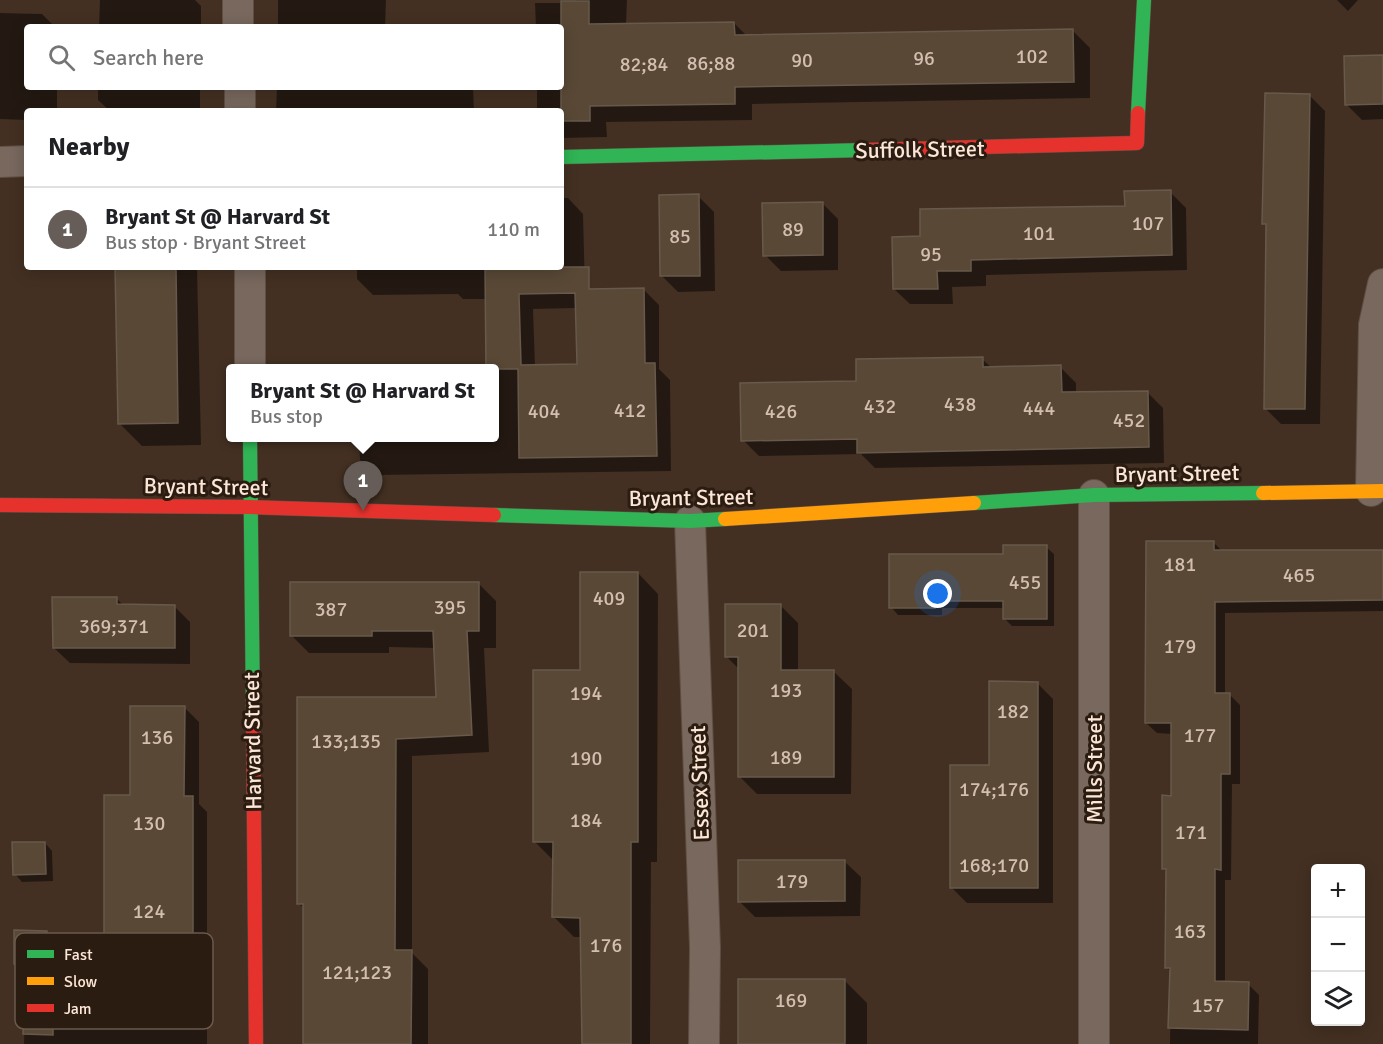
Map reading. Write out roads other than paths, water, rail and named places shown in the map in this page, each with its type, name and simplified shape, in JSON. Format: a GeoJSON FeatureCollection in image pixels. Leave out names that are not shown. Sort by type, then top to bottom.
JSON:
{"type":"FeatureCollection","features":[{"type":"Feature","properties":{"kind":"main road","name":"Suffolk Street"},"geometry":{"type":"LineString","coordinates":[[564,157],[1137,143],[1143,0]]}},
{"type":"Feature","properties":{"kind":"main road","name":"Harvard Street"},"geometry":{"type":"LineString","coordinates":[[250,442],[256,1044]]}},
{"type":"Feature","properties":{"kind":"main road","name":"Bryant Street"},"geometry":{"type":"LineString","coordinates":[[0,505],[250,507],[690,522],[1094,495],[1377,491]]}},
{"type":"Feature","properties":{"kind":"street"},"geometry":{"type":"LineString","coordinates":[[238,0],[238,24]]}},
{"type":"Feature","properties":{"kind":"street"},"geometry":{"type":"LineString","coordinates":[[240,90],[240,108]]}},
{"type":"Feature","properties":{"kind":"street"},"geometry":{"type":"LineString","coordinates":[[0,162],[24,161]]}},
{"type":"Feature","properties":{"kind":"street"},"geometry":{"type":"LineString","coordinates":[[249,270],[250,364]]}},
{"type":"Feature","properties":{"kind":"street"},"geometry":{"type":"LineString","coordinates":[[1377,491],[1374,325],[1383,284]]}},
{"type":"Feature","properties":{"kind":"street","name":"Mills Street"},"geometry":{"type":"LineString","coordinates":[[1094,495],[1094,1044]]}},
{"type":"Feature","properties":{"kind":"street","name":"Essex Street"},"geometry":{"type":"LineString","coordinates":[[690,522],[705,936],[704,1044]]}},
{"type":"Feature","properties":{"kind":"place","name":"Bryant St @ Harvard St"},"geometry":{"type":"Point","coordinates":[363,511]}}]}
